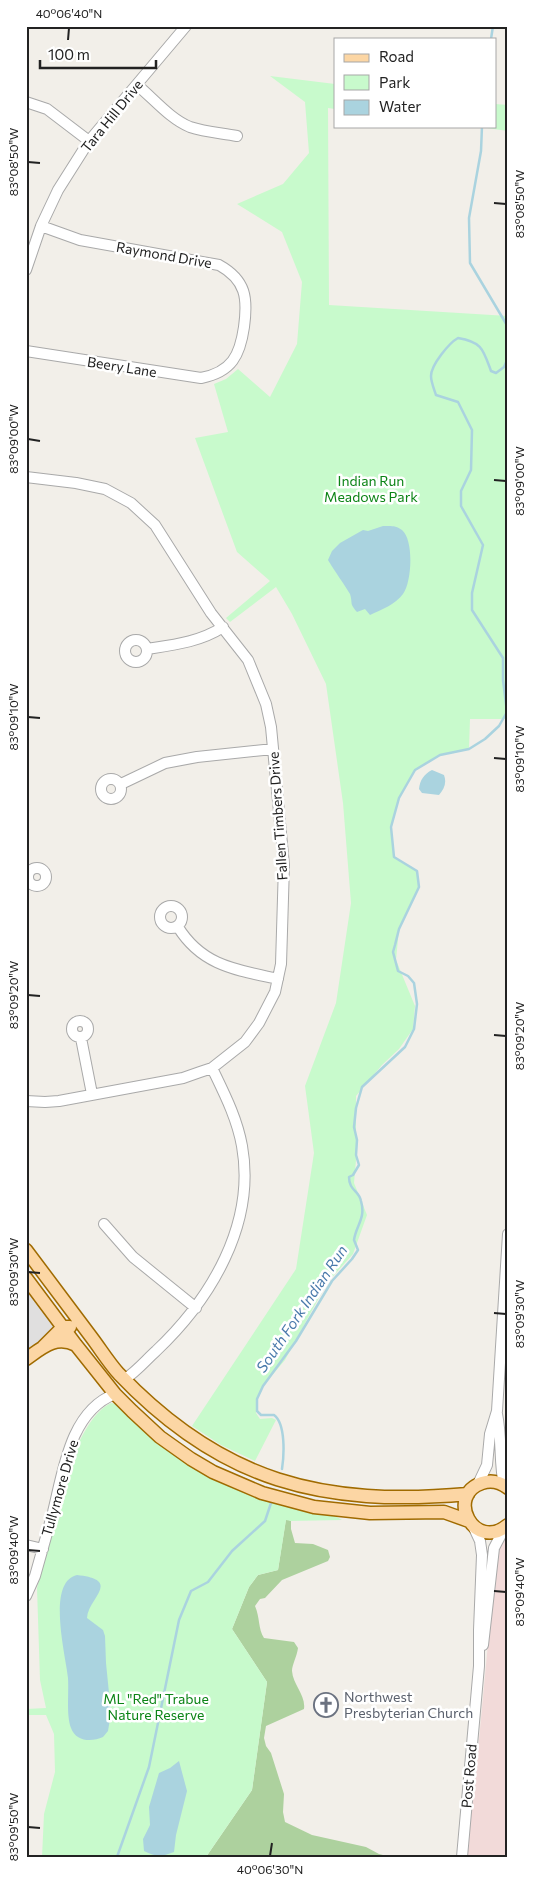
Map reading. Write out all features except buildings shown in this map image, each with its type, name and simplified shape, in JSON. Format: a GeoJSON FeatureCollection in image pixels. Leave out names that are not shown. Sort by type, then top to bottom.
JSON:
{"type":"FeatureCollection","features":[{"type":"Feature","properties":{"kind":"main road"},"geometry":{"type":"LineString","coordinates":[[26,1250],[120,1374],[161,1415],[193,1439],[222,1457],[270,1478]]}},
{"type":"Feature","properties":{"kind":"main road"},"geometry":{"type":"LineString","coordinates":[[26,1278],[115,1394],[153,1431],[191,1459],[213,1472],[262,1494],[328,1510],[370,1514],[444,1512],[488,1532],[496,1532],[506,1526]]}},
{"type":"Feature","properties":{"kind":"main road"},"geometry":{"type":"LineString","coordinates":[[26,1359],[43,1347],[63,1327],[73,1327],[100,1361],[148,1411],[195,1448]]}},
{"type":"Feature","properties":{"kind":"main road"},"geometry":{"type":"LineString","coordinates":[[43,1347],[65,1340],[74,1342]]}},
{"type":"Feature","properties":{"kind":"main road"},"geometry":{"type":"LineString","coordinates":[[115,1394],[124,1394],[160,1428],[175,1439],[243,1474],[270,1478],[310,1489],[363,1496],[468,1494]]}},
{"type":"Feature","properties":{"kind":"main road"},"geometry":{"type":"LineString","coordinates":[[471,1523],[464,1507],[468,1494],[478,1484],[492,1481],[506,1487]]}},
{"type":"Feature","properties":{"kind":"street","name":"Tara Hill Drive"},"geometry":{"type":"LineString","coordinates":[[26,270],[41,226],[58,190],[89,141],[186,26]]}},
{"type":"Feature","properties":{"kind":"street"},"geometry":{"type":"LineString","coordinates":[[137,85],[174,117],[189,126],[205,131],[237,136]]}},
{"type":"Feature","properties":{"kind":"street"},"geometry":{"type":"LineString","coordinates":[[26,102],[48,110],[89,141]]}},
{"type":"Feature","properties":{"kind":"street","name":"Raymond Drive"},"geometry":{"type":"LineString","coordinates":[[41,226],[80,240],[208,262],[229,270],[242,287],[246,297],[246,310],[242,343],[228,366],[218,373]]}},
{"type":"Feature","properties":{"kind":"street","name":"Beery Lane"},"geometry":{"type":"LineString","coordinates":[[26,351],[194,378],[209,377],[218,373]]}},
{"type":"Feature","properties":{"kind":"street","name":"Fallen Timbers Drive"},"geometry":{"type":"LineString","coordinates":[[26,477],[58,480],[105,489],[131,503],[155,525],[211,613],[248,660],[266,704],[273,749],[284,865],[281,964],[278,979],[275,992],[266,1012],[245,1042],[212,1068],[183,1078],[45,1102],[26,1101]]}},
{"type":"Feature","properties":{"kind":"street"},"geometry":{"type":"LineString","coordinates":[[147,649],[187,643],[223,628]]}},
{"type":"Feature","properties":{"kind":"street"},"geometry":{"type":"LineString","coordinates":[[120,784],[166,763],[197,757],[273,749]]}},
{"type":"Feature","properties":{"kind":"street"},"geometry":{"type":"LineString","coordinates":[[178,927],[191,946],[210,960],[232,969],[278,979]]}},
{"type":"Feature","properties":{"kind":"street"},"geometry":{"type":"LineString","coordinates":[[81,1038],[92,1094]]}},
{"type":"Feature","properties":{"kind":"street"},"geometry":{"type":"LineString","coordinates":[[125,1379],[170,1338],[196,1308],[210,1288],[227,1257],[239,1222],[243,1187],[242,1147],[238,1128],[212,1068]]}},
{"type":"Feature","properties":{"kind":"street"},"geometry":{"type":"LineString","coordinates":[[104,1224],[133,1257],[196,1308]]}},
{"type":"Feature","properties":{"kind":"street"},"geometry":{"type":"LineString","coordinates":[[478,1484],[486,1465],[490,1434],[497,1411],[508,1234]]}},
{"type":"Feature","properties":{"kind":"street","name":"Tullymore Drive"},"geometry":{"type":"LineString","coordinates":[[26,1596],[35,1576],[43,1549],[71,1444],[94,1408],[109,1396],[115,1394]]}},
{"type":"Feature","properties":{"kind":"street"},"geometry":{"type":"LineString","coordinates":[[497,1411],[501,1431],[501,1467],[506,1487]]}},
{"type":"Feature","properties":{"kind":"street","name":"Post Road"},"geometry":{"type":"LineString","coordinates":[[462,1857],[479,1666],[482,1555],[480,1541],[471,1523]]}},
{"type":"Feature","properties":{"kind":"street","name":"Post Road"},"geometry":{"type":"LineString","coordinates":[[479,1666],[486,1632],[494,1548],[506,1526]]}},
{"type":"Feature","properties":{"kind":"street"},"geometry":{"type":"LineString","coordinates":[[26,1545],[43,1549]]}},
{"type":"Feature","properties":{"kind":"shaded area"},"geometry":{"type":"Polygon","coordinates":[[[26,1283],[55,1323],[54,1331],[26,1353],[26,1283]]]}},
{"type":"Feature","properties":{"kind":"shaded area"},"geometry":{"type":"Polygon","coordinates":[[[508,1533],[508,1857],[466,1857],[498,1554],[508,1533]]]}},
{"type":"Feature","properties":{"kind":"green space","name":"Indian Run Meadows Park"},"geometry":{"type":"Polygon","coordinates":[[[270,76],[334,84],[334,109],[328,108],[329,305],[508,316],[508,719],[470,719],[469,749],[440,755],[415,770],[399,798],[391,826],[394,857],[417,871],[419,887],[399,929],[396,960],[415,1006],[413,1029],[399,1049],[382,1065],[356,1096],[354,1183],[367,1215],[353,1254],[327,1283],[285,1360],[263,1386],[256,1402],[256,1413],[260,1419],[272,1418],[276,1420],[255,1461],[221,1445],[192,1426],[296,1269],[314,1153],[305,1086],[336,1003],[351,903],[343,803],[326,684],[292,614],[276,587],[230,622],[226,618],[270,581],[237,552],[195,438],[228,432],[214,384],[226,379],[238,369],[270,397],[297,344],[302,282],[282,232],[237,204],[283,184],[309,153],[305,102],[270,76]]]}},
{"type":"Feature","properties":{"kind":"green space"},"geometry":{"type":"Polygon","coordinates":[[[496,104],[508,105],[508,131],[487,128],[496,128],[496,104]]]}},
{"type":"Feature","properties":{"kind":"green space","name":"ML \"Red\" Trabue Nature Reserve"},"geometry":{"type":"Polygon","coordinates":[[[111,1403],[116,1404],[266,1500],[296,1509],[335,1516],[342,1520],[286,1520],[278,1570],[258,1575],[249,1587],[232,1629],[267,1682],[252,1790],[206,1857],[42,1857],[44,1814],[55,1772],[54,1734],[46,1715],[26,1715],[26,1709],[46,1708],[40,1680],[37,1588],[75,1451],[94,1417],[111,1403]]]}},
{"type":"Feature","properties":{"kind":"green space"},"geometry":{"type":"Polygon","coordinates":[[[286,1519],[291,1521],[295,1543],[313,1544],[328,1550],[330,1557],[328,1561],[282,1580],[265,1598],[260,1599],[255,1606],[264,1638],[294,1642],[298,1648],[292,1671],[303,1699],[304,1709],[266,1726],[264,1738],[266,1746],[271,1753],[284,1794],[283,1812],[285,1822],[312,1835],[366,1847],[379,1854],[391,1857],[206,1857],[252,1790],[267,1682],[232,1629],[249,1587],[258,1575],[278,1570],[286,1519]]]}},
{"type":"Feature","properties":{"kind":"water"},"geometry":{"type":"Polygon","coordinates":[[[383,526],[397,527],[406,535],[410,551],[410,571],[406,588],[400,598],[370,615],[365,609],[357,612],[352,605],[350,594],[328,560],[332,551],[340,543],[363,530],[368,531],[383,526]]]}},
{"type":"Feature","properties":{"kind":"water"},"geometry":{"type":"Polygon","coordinates":[[[432,770],[444,775],[445,778],[444,786],[439,795],[422,793],[419,789],[423,778],[432,770]]]}},
{"type":"Feature","properties":{"kind":"water"},"geometry":{"type":"Polygon","coordinates":[[[77,1575],[91,1577],[98,1581],[101,1586],[87,1618],[103,1630],[105,1636],[111,1713],[108,1731],[103,1737],[94,1740],[85,1740],[73,1733],[69,1717],[68,1678],[60,1621],[60,1605],[62,1591],[68,1581],[77,1575]]]}},
{"type":"Feature","properties":{"kind":"water"},"geometry":{"type":"Polygon","coordinates":[[[179,1761],[187,1791],[176,1835],[174,1852],[159,1856],[144,1851],[143,1839],[150,1825],[149,1807],[159,1773],[179,1761]]]}},
{"type":"Feature","properties":{"kind":"waterway","name":"South Fork Indian Run"},"geometry":{"type":"LineString","coordinates":[[491,38],[493,26]]}},
{"type":"Feature","properties":{"kind":"waterway","name":"South Fork Indian Run"},"geometry":{"type":"LineString","coordinates":[[482,128],[481,151],[469,218],[470,263],[508,327]]}},
{"type":"Feature","properties":{"kind":"waterway","name":"South Fork Indian Run"},"geometry":{"type":"LineString","coordinates":[[282,1469],[284,1449],[281,1425],[274,1415],[261,1415],[257,1411],[257,1399],[263,1386],[296,1341],[332,1281],[358,1250],[354,1240],[362,1217],[362,1207],[360,1197],[349,1182],[349,1177],[353,1175],[359,1165],[356,1155],[357,1140],[354,1127],[356,1108],[362,1087],[405,1047],[414,1029],[417,1004],[414,983],[408,976],[398,971],[393,952],[399,929],[419,887],[417,871],[394,857],[391,827],[399,798],[415,770],[440,755],[469,749],[485,739],[499,726],[507,712],[503,680],[503,658],[472,610],[472,593],[483,545],[461,506],[461,491],[471,470],[472,430],[458,402],[436,395],[431,376],[432,371],[441,355],[458,338],[477,344],[486,357],[491,371],[496,373],[504,367],[508,358]]}},
{"type":"Feature","properties":{"kind":"waterway","name":"South Fork Indian Run"},"geometry":{"type":"LineString","coordinates":[[117,1857],[149,1767],[179,1620],[191,1591],[208,1582],[232,1551],[265,1521],[271,1503]]}},
{"type":"Feature","properties":{"kind":"place","name":"Northwest Presbyterian Church"},"geometry":{"type":"Point","coordinates":[326,1705]}}]}
